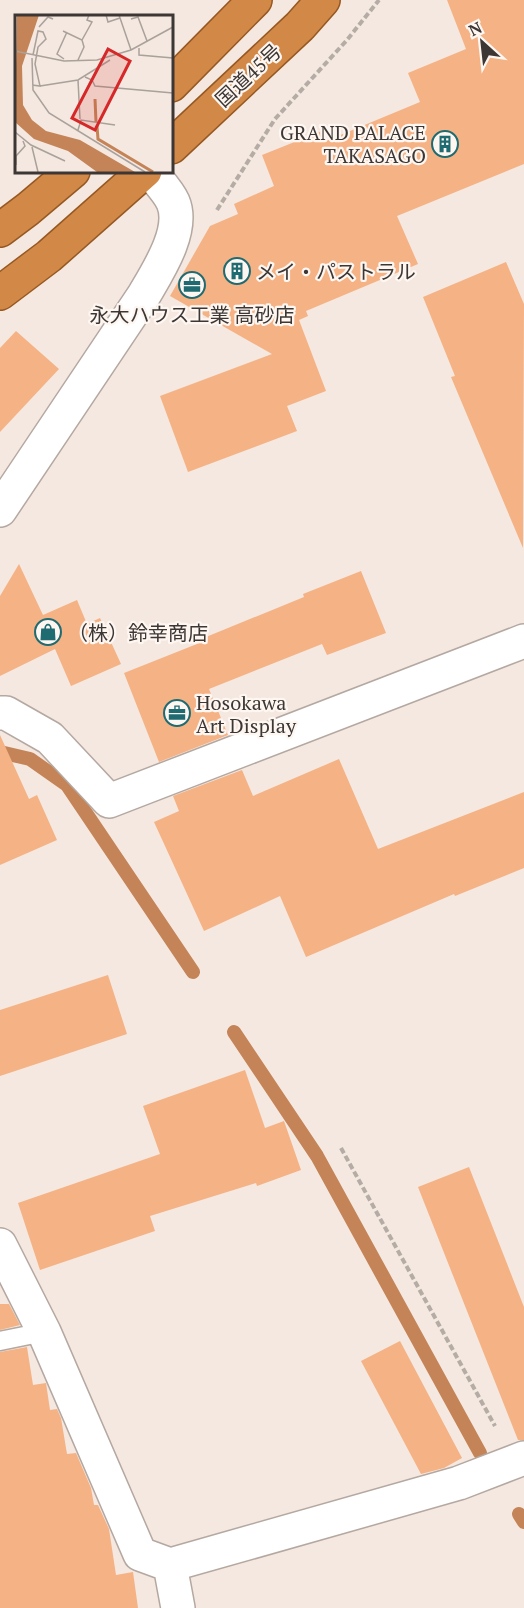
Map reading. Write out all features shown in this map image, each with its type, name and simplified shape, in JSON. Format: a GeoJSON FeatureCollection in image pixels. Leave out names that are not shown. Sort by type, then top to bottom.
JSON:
{"type":"FeatureCollection","features":[{"type":"Feature","properties":{"kind":"highway"},"geometry":{"type":"LineString","coordinates":[[172,84],[255,0]]}},
{"type":"Feature","properties":{"kind":"highway","name":"国道45号"},"geometry":{"type":"LineString","coordinates":[[172,146],[300,26],[323,0]]}},
{"type":"Feature","properties":{"kind":"highway"},"geometry":{"type":"LineString","coordinates":[[0,230],[72,172]]}},
{"type":"Feature","properties":{"kind":"highway"},"geometry":{"type":"LineString","coordinates":[[0,293],[49,256],[144,172]]}},
{"type":"Feature","properties":{"kind":"street"},"geometry":{"type":"LineString","coordinates":[[0,510],[144,295],[164,261],[174,232],[176,218],[173,202],[151,172]]}},
{"type":"Feature","properties":{"kind":"street"},"geometry":{"type":"LineString","coordinates":[[0,713],[6,713],[50,738],[109,801],[524,641]]}},
{"type":"Feature","properties":{"kind":"street"},"geometry":{"type":"LineString","coordinates":[[0,1245],[44,1332],[140,1554],[170,1564],[459,1483],[519,1460]]}},
{"type":"Feature","properties":{"kind":"street"},"geometry":{"type":"LineString","coordinates":[[170,1564],[178,1608]]}},
{"type":"Feature","properties":{"kind":"lane"},"geometry":{"type":"LineString","coordinates":[[0,1341],[44,1332]]}},
{"type":"Feature","properties":{"kind":"path"},"geometry":{"type":"LineString","coordinates":[[211,219],[275,120],[347,40],[379,0]]}},
{"type":"Feature","properties":{"kind":"path"},"geometry":{"type":"LineString","coordinates":[[341,1148],[519,1460]]}},
{"type":"Feature","properties":{"kind":"building"},"geometry":{"type":"Polygon","coordinates":[[[447,0],[524,0],[524,164],[397,216],[418,264],[306,311],[308,316],[299,320],[326,391],[287,406],[297,431],[188,472],[160,396],[272,354],[170,296],[210,226],[238,214],[234,204],[274,186],[262,155],[322,131],[326,141],[420,102],[408,73],[466,49],[447,0]]]}},
{"type":"Feature","properties":{"kind":"building"},"geometry":{"type":"Polygon","coordinates":[[[506,262],[524,304],[523,548],[451,377],[455,376],[423,297],[506,262]]]}},
{"type":"Feature","properties":{"kind":"building"},"geometry":{"type":"Polygon","coordinates":[[[16,331],[59,369],[0,432],[0,348],[16,331]]]}},
{"type":"Feature","properties":{"kind":"building"},"geometry":{"type":"Polygon","coordinates":[[[19,564],[43,615],[77,600],[87,624],[100,618],[121,664],[71,686],[55,649],[0,676],[0,596],[19,564]]]}},
{"type":"Feature","properties":{"kind":"building"},"geometry":{"type":"Polygon","coordinates":[[[361,571],[386,633],[327,655],[322,644],[209,689],[228,735],[159,762],[124,673],[207,640],[206,637],[361,571]]]}},
{"type":"Feature","properties":{"kind":"building"},"geometry":{"type":"Polygon","coordinates":[[[0,735],[29,799],[37,795],[57,840],[0,865],[0,735]]]}},
{"type":"Feature","properties":{"kind":"building"},"geometry":{"type":"Polygon","coordinates":[[[339,759],[378,849],[524,792],[524,868],[455,896],[454,894],[306,957],[280,896],[204,931],[154,822],[179,811],[173,796],[242,770],[253,796],[339,759]]]}},
{"type":"Feature","properties":{"kind":"building"},"geometry":{"type":"Polygon","coordinates":[[[108,975],[127,1034],[0,1076],[0,1010],[108,975]]]}},
{"type":"Feature","properties":{"kind":"building"},"geometry":{"type":"Polygon","coordinates":[[[245,1070],[265,1128],[284,1121],[301,1170],[257,1186],[256,1183],[150,1216],[155,1231],[40,1270],[18,1203],[160,1154],[143,1106],[245,1070]]]}},
{"type":"Feature","properties":{"kind":"building"},"geometry":{"type":"Polygon","coordinates":[[[469,1167],[524,1307],[524,1440],[518,1440],[418,1187],[469,1167]]]}},
{"type":"Feature","properties":{"kind":"building"},"geometry":{"type":"Polygon","coordinates":[[[0,1304],[9,1304],[20,1325],[0,1330],[0,1304]]]}},
{"type":"Feature","properties":{"kind":"building"},"geometry":{"type":"Polygon","coordinates":[[[400,1341],[462,1458],[444,1468],[421,1474],[361,1361],[400,1341]]]}},
{"type":"Feature","properties":{"kind":"building"},"geometry":{"type":"Polygon","coordinates":[[[27,1347],[33,1385],[46,1383],[50,1410],[57,1409],[61,1418],[67,1454],[76,1453],[91,1488],[94,1505],[98,1505],[109,1529],[116,1575],[133,1572],[138,1608],[0,1608],[0,1352],[27,1347]]]}},
{"type":"Feature","properties":{"kind":"waterway"},"geometry":{"type":"LineString","coordinates":[[0,752],[30,759],[67,785],[193,972]]}},
{"type":"Feature","properties":{"kind":"waterway"},"geometry":{"type":"LineString","coordinates":[[234,1032],[317,1156],[480,1453]]}},
{"type":"Feature","properties":{"kind":"waterway"},"geometry":{"type":"LineString","coordinates":[[519,1514],[524,1522]]}},
{"type":"Feature","properties":{"kind":"place","name":"GRAND PALACE TAKASAGO"},"geometry":{"type":"Point","coordinates":[445,144]}},
{"type":"Feature","properties":{"kind":"place","name":"メイ・パストラル"},"geometry":{"type":"Point","coordinates":[237,271]}},
{"type":"Feature","properties":{"kind":"place","name":"永大ハウス工業 高砂店"},"geometry":{"type":"Point","coordinates":[192,285]}},
{"type":"Feature","properties":{"kind":"place","name":"（株）鈴幸商店"},"geometry":{"type":"Point","coordinates":[48,632]}},
{"type":"Feature","properties":{"kind":"place","name":"Hosokawa Art Display"},"geometry":{"type":"Point","coordinates":[177,713]}}]}
